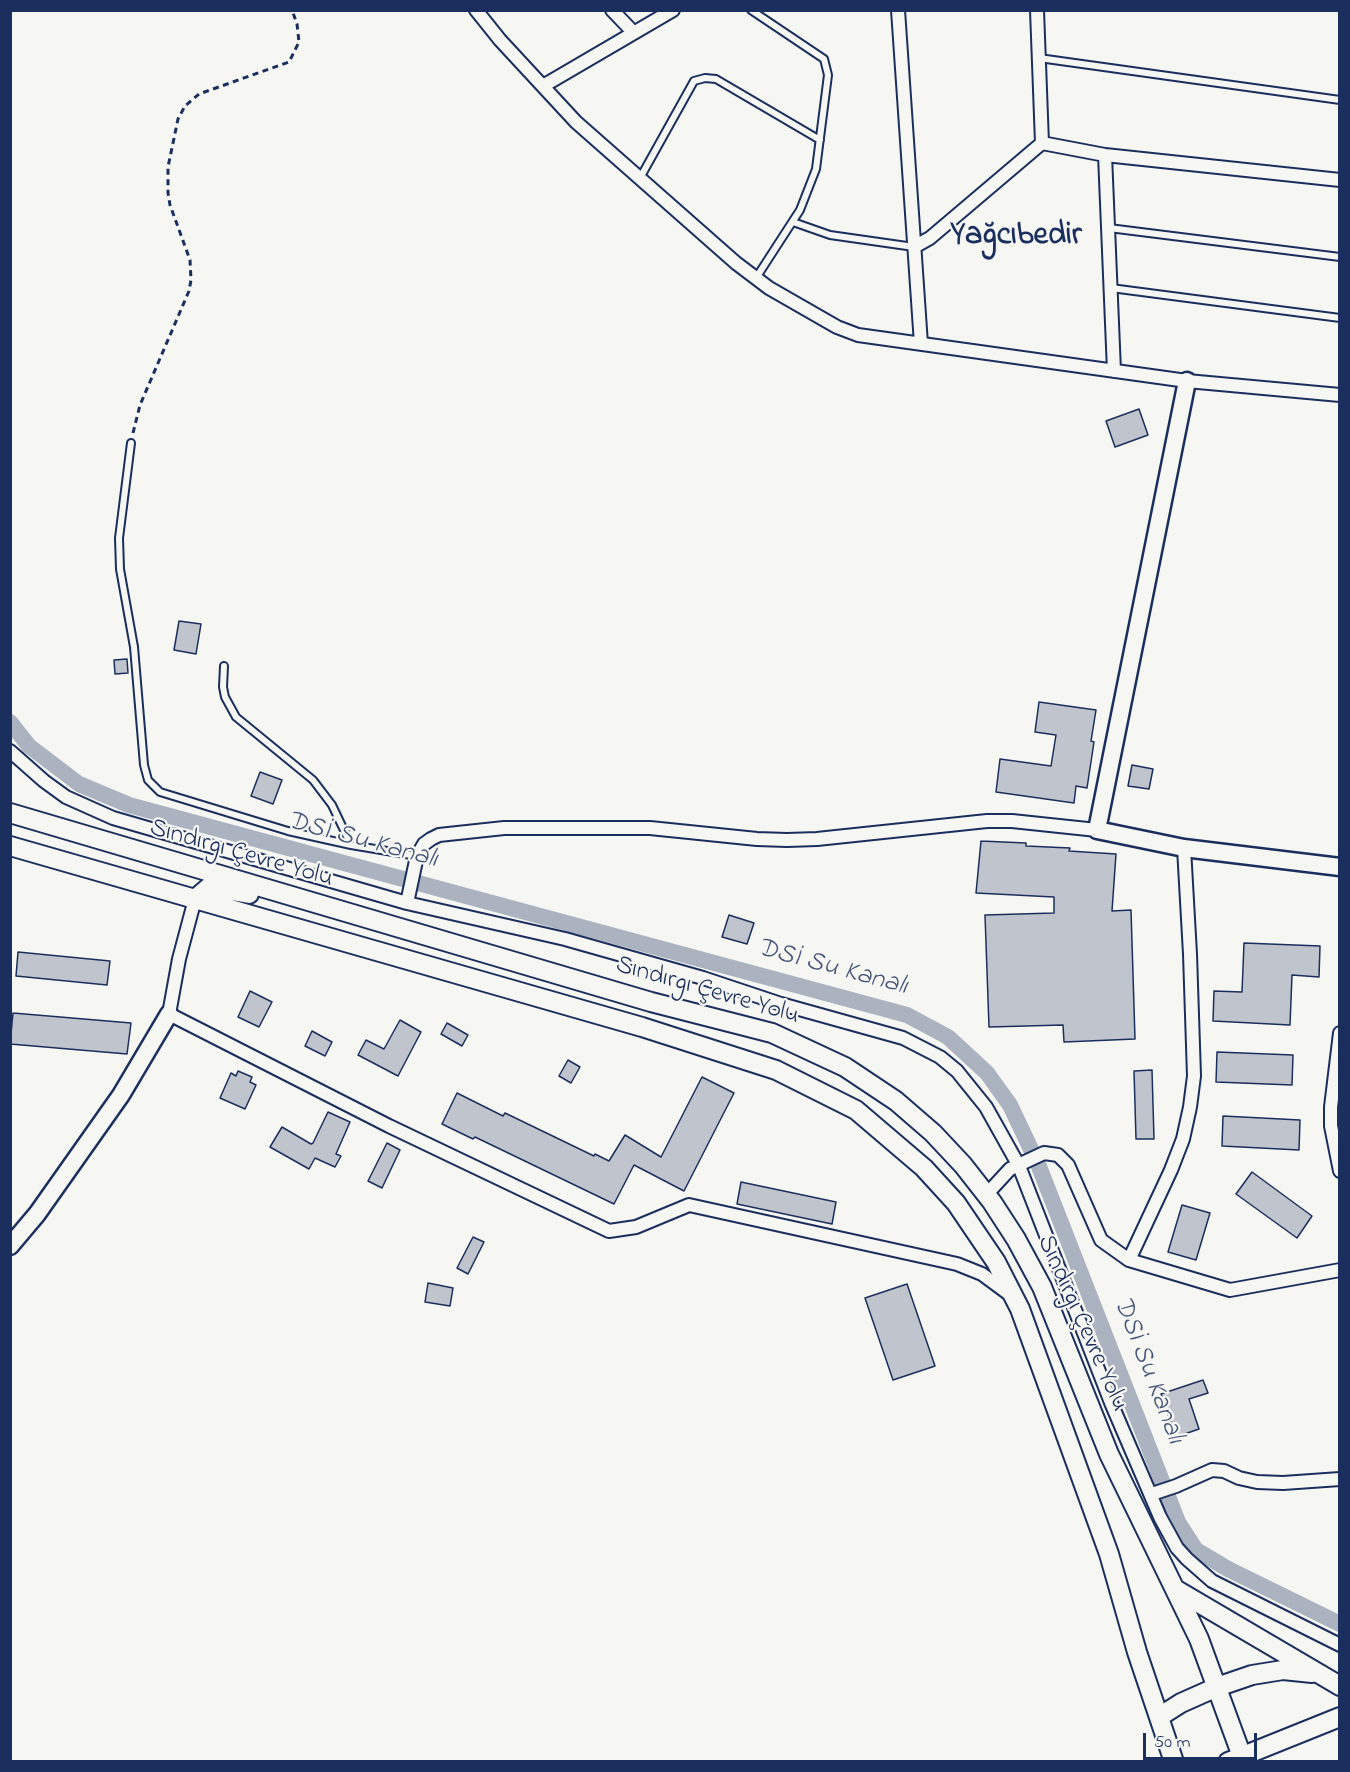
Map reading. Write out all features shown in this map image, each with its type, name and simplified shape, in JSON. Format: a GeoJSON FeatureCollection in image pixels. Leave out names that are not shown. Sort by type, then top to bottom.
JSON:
{"type":"FeatureCollection","features":[{"type":"Feature","properties":{"kind":"main road","name":"Sındırgı Çevre Yolu"},"geometry":{"type":"LineString","coordinates":[[10,813],[651,1002],[772,1033],[845,1068],[896,1101],[941,1141],[963,1165],[1016,1239],[1042,1287],[1109,1455],[1199,1639],[1217,1687],[1238,1760]]}},
{"type":"Feature","properties":{"kind":"main road","name":"Sındırgı Çevre Yolu"},"geometry":{"type":"LineString","coordinates":[[10,846],[642,1027],[776,1070],[856,1110],[924,1168],[956,1203],[996,1262],[1020,1309],[1109,1554],[1137,1652],[1174,1761]]}},
{"type":"Feature","properties":{"kind":"main road"},"geometry":{"type":"LineString","coordinates":[[195,900],[209,887],[339,910]]}},
{"type":"Feature","properties":{"kind":"main road"},"geometry":{"type":"LineString","coordinates":[[1175,1589],[1340,1686]]}},
{"type":"Feature","properties":{"kind":"main road"},"geometry":{"type":"LineString","coordinates":[[1159,1717],[1181,1703],[1252,1675],[1283,1670],[1320,1674]]}},
{"type":"Feature","properties":{"kind":"main road"},"geometry":{"type":"LineString","coordinates":[[1238,1760],[1283,1738],[1340,1717]]}},
{"type":"Feature","properties":{"kind":"street"},"geometry":{"type":"LineString","coordinates":[[476,10],[500,40],[576,122],[736,263],[756,278],[837,327],[858,335],[1114,371],[1188,381],[1340,395]]}},
{"type":"Feature","properties":{"kind":"street"},"geometry":{"type":"LineString","coordinates":[[612,10],[634,33]]}},
{"type":"Feature","properties":{"kind":"street"},"geometry":{"type":"LineString","coordinates":[[543,86],[673,10]]}},
{"type":"Feature","properties":{"kind":"street"},"geometry":{"type":"LineString","coordinates":[[898,10],[921,344]]}},
{"type":"Feature","properties":{"kind":"street"},"geometry":{"type":"LineString","coordinates":[[1037,10],[1042,143]]}},
{"type":"Feature","properties":{"kind":"street"},"geometry":{"type":"LineString","coordinates":[[914,247],[930,238],[1042,143]]}},
{"type":"Feature","properties":{"kind":"street"},"geometry":{"type":"LineString","coordinates":[[1042,143],[1105,155],[1340,180]]}},
{"type":"Feature","properties":{"kind":"street"},"geometry":{"type":"LineString","coordinates":[[1105,155],[1114,371]]}},
{"type":"Feature","properties":{"kind":"street"},"geometry":{"type":"LineString","coordinates":[[1097,830],[1188,381]]}},
{"type":"Feature","properties":{"kind":"street"},"geometry":{"type":"LineString","coordinates":[[10,751],[66,797],[113,818],[565,939],[903,1038],[940,1057],[957,1071],[986,1107],[1022,1165],[1112,1405],[1154,1493],[1168,1533],[1177,1548],[1212,1581],[1340,1645]]}},
{"type":"Feature","properties":{"kind":"street"},"geometry":{"type":"LineString","coordinates":[[408,897],[417,856],[424,844],[440,835],[504,828],[650,828],[787,840],[987,821],[1012,821],[1097,830],[1184,848],[1340,867]]}},
{"type":"Feature","properties":{"kind":"street"},"geometry":{"type":"LineString","coordinates":[[1129,1260],[1171,1170],[1183,1139],[1191,1107],[1194,1076],[1184,848]]}},
{"type":"Feature","properties":{"kind":"street"},"geometry":{"type":"LineString","coordinates":[[10,1246],[37,1214],[121,1095],[170,1014],[179,959],[195,900]]}},
{"type":"Feature","properties":{"kind":"street"},"geometry":{"type":"LineString","coordinates":[[170,1014],[389,1126],[609,1231],[636,1227],[689,1205],[957,1264],[982,1274],[1014,1297]]}},
{"type":"Feature","properties":{"kind":"street"},"geometry":{"type":"LineString","coordinates":[[1340,1033],[1331,1107],[1340,1171]]}},
{"type":"Feature","properties":{"kind":"street"},"geometry":{"type":"LineString","coordinates":[[986,1195],[1010,1169],[1044,1153],[1058,1155],[1068,1165],[1101,1240],[1129,1260],[1230,1290],[1340,1270]]}},
{"type":"Feature","properties":{"kind":"street"},"geometry":{"type":"LineString","coordinates":[[1154,1493],[1212,1470],[1224,1471],[1239,1478],[1257,1482],[1283,1483],[1340,1479]]}},
{"type":"Feature","properties":{"kind":"lane"},"geometry":{"type":"LineString","coordinates":[[751,10],[824,58],[828,75],[816,169],[800,210],[756,278]]}},
{"type":"Feature","properties":{"kind":"lane"},"geometry":{"type":"LineString","coordinates":[[1039,58],[1340,100]]}},
{"type":"Feature","properties":{"kind":"lane"},"geometry":{"type":"LineString","coordinates":[[640,178],[694,81],[705,78],[716,79],[820,140]]}},
{"type":"Feature","properties":{"kind":"lane"},"geometry":{"type":"LineString","coordinates":[[793,222],[830,236],[914,247]]}},
{"type":"Feature","properties":{"kind":"lane"},"geometry":{"type":"LineString","coordinates":[[1108,228],[1340,257]]}},
{"type":"Feature","properties":{"kind":"lane"},"geometry":{"type":"LineString","coordinates":[[1110,288],[1340,318]]}},
{"type":"Feature","properties":{"kind":"lane"},"geometry":{"type":"LineString","coordinates":[[131,443],[119,538],[120,569],[134,647],[144,765],[148,780],[160,792],[288,831],[417,856]]}},
{"type":"Feature","properties":{"kind":"lane"},"geometry":{"type":"LineString","coordinates":[[224,666],[225,697],[236,717],[313,780],[332,805],[351,845]]}},
{"type":"Feature","properties":{"kind":"path"},"geometry":{"type":"LineString","coordinates":[[131,443],[140,405],[189,291],[191,280],[190,260],[170,206],[168,193],[168,167],[178,119],[186,106],[199,94],[289,62],[299,42],[297,24],[292,10]]}},
{"type":"Feature","properties":{"kind":"building"},"geometry":{"type":"Polygon","coordinates":[[[1139,409],[1148,435],[1115,447],[1106,421],[1139,409]]]}},
{"type":"Feature","properties":{"kind":"building"},"geometry":{"type":"Polygon","coordinates":[[[179,621],[201,624],[196,654],[174,650],[179,621]]]}},
{"type":"Feature","properties":{"kind":"building"},"geometry":{"type":"Polygon","coordinates":[[[127,659],[128,673],[115,674],[114,660],[127,659]]]}},
{"type":"Feature","properties":{"kind":"building"},"geometry":{"type":"Polygon","coordinates":[[[1039,702],[1096,710],[1087,788],[1076,786],[1074,803],[996,792],[1000,759],[1051,766],[1056,735],[1035,732],[1039,702]]]}},
{"type":"Feature","properties":{"kind":"building"},"geometry":{"type":"Polygon","coordinates":[[[1132,765],[1153,769],[1149,789],[1128,786],[1132,765]]]}},
{"type":"Feature","properties":{"kind":"building"},"geometry":{"type":"Polygon","coordinates":[[[260,772],[282,780],[273,804],[251,796],[260,772]]]}},
{"type":"Feature","properties":{"kind":"building"},"geometry":{"type":"Polygon","coordinates":[[[981,841],[1026,843],[1026,846],[1070,848],[1069,851],[1116,854],[1112,911],[1131,910],[1135,1039],[1064,1042],[1063,1025],[989,1027],[985,915],[1054,913],[1054,897],[976,893],[981,841]]]}},
{"type":"Feature","properties":{"kind":"building"},"geometry":{"type":"Polygon","coordinates":[[[729,915],[754,923],[747,944],[722,937],[729,915]]]}},
{"type":"Feature","properties":{"kind":"building"},"geometry":{"type":"Polygon","coordinates":[[[1244,943],[1320,946],[1319,977],[1292,975],[1290,1025],[1213,1021],[1214,991],[1242,992],[1244,943]]]}},
{"type":"Feature","properties":{"kind":"building"},"geometry":{"type":"Polygon","coordinates":[[[18,952],[110,961],[107,985],[16,976],[18,952]]]}},
{"type":"Feature","properties":{"kind":"building"},"geometry":{"type":"Polygon","coordinates":[[[250,991],[272,1002],[259,1027],[238,1017],[250,991]]]}},
{"type":"Feature","properties":{"kind":"building"},"geometry":{"type":"Polygon","coordinates":[[[13,1013],[131,1023],[127,1054],[10,1044],[13,1013]]]}},
{"type":"Feature","properties":{"kind":"building"},"geometry":{"type":"Polygon","coordinates":[[[400,1020],[421,1032],[398,1076],[358,1055],[366,1040],[384,1049],[400,1020]]]}},
{"type":"Feature","properties":{"kind":"building"},"geometry":{"type":"Polygon","coordinates":[[[447,1023],[468,1035],[462,1046],[441,1034],[447,1023]]]}},
{"type":"Feature","properties":{"kind":"building"},"geometry":{"type":"Polygon","coordinates":[[[312,1031],[332,1042],[325,1056],[305,1046],[312,1031]]]}},
{"type":"Feature","properties":{"kind":"building"},"geometry":{"type":"Polygon","coordinates":[[[1217,1052],[1293,1055],[1292,1085],[1216,1082],[1217,1052]]]}},
{"type":"Feature","properties":{"kind":"building"},"geometry":{"type":"Polygon","coordinates":[[[568,1060],[580,1067],[571,1083],[559,1076],[568,1060]]]}},
{"type":"Feature","properties":{"kind":"building"},"geometry":{"type":"Polygon","coordinates":[[[1152,1070],[1154,1139],[1136,1139],[1134,1071],[1152,1070]]]}},
{"type":"Feature","properties":{"kind":"building"},"geometry":{"type":"Polygon","coordinates":[[[238,1071],[252,1077],[250,1082],[256,1085],[245,1109],[220,1098],[231,1073],[236,1076],[238,1071]]]}},
{"type":"Feature","properties":{"kind":"building"},"geometry":{"type":"Polygon","coordinates":[[[702,1077],[734,1093],[684,1191],[634,1165],[614,1204],[475,1137],[473,1139],[442,1124],[457,1093],[503,1116],[505,1113],[609,1161],[625,1135],[661,1157],[702,1077]]]}},
{"type":"Feature","properties":{"kind":"building"},"geometry":{"type":"Polygon","coordinates":[[[328,1112],[350,1122],[336,1154],[341,1156],[335,1167],[315,1158],[309,1169],[270,1147],[282,1127],[311,1144],[313,1143],[328,1112]]]}},
{"type":"Feature","properties":{"kind":"building"},"geometry":{"type":"Polygon","coordinates":[[[1223,1116],[1300,1120],[1299,1150],[1222,1146],[1223,1116]]]}},
{"type":"Feature","properties":{"kind":"building"},"geometry":{"type":"Polygon","coordinates":[[[387,1143],[400,1150],[382,1188],[368,1181],[387,1143]]]}},
{"type":"Feature","properties":{"kind":"building"},"geometry":{"type":"Polygon","coordinates":[[[1252,1172],[1312,1216],[1297,1238],[1236,1194],[1252,1172]]]}},
{"type":"Feature","properties":{"kind":"building"},"geometry":{"type":"Polygon","coordinates":[[[741,1182],[836,1202],[832,1224],[737,1204],[741,1182]]]}},
{"type":"Feature","properties":{"kind":"building"},"geometry":{"type":"Polygon","coordinates":[[[1182,1205],[1210,1213],[1196,1260],[1168,1252],[1182,1205]]]}},
{"type":"Feature","properties":{"kind":"building"},"geometry":{"type":"Polygon","coordinates":[[[473,1237],[484,1242],[468,1274],[457,1268],[473,1237]]]}},
{"type":"Feature","properties":{"kind":"building"},"geometry":{"type":"Polygon","coordinates":[[[428,1283],[453,1288],[450,1306],[425,1302],[428,1283]]]}},
{"type":"Feature","properties":{"kind":"building"},"geometry":{"type":"Polygon","coordinates":[[[907,1284],[935,1366],[893,1380],[865,1298],[907,1284]]]}},
{"type":"Feature","properties":{"kind":"building"},"geometry":{"type":"Polygon","coordinates":[[[1203,1380],[1208,1393],[1189,1399],[1199,1429],[1176,1437],[1161,1394],[1203,1380]]]}},
{"type":"Feature","properties":{"kind":"waterway","name":"DSİ Su Kanalı"},"geometry":{"type":"LineString","coordinates":[[10,722],[29,746],[79,784],[129,805],[907,1015],[948,1037],[987,1073],[1010,1105],[1038,1164],[1178,1522],[1196,1550],[1228,1569],[1340,1624]]}},
{"type":"Feature","properties":{"kind":"district","name":"Yağcıbedir"},"geometry":{"type":"Point","coordinates":[1016,238]}}]}
